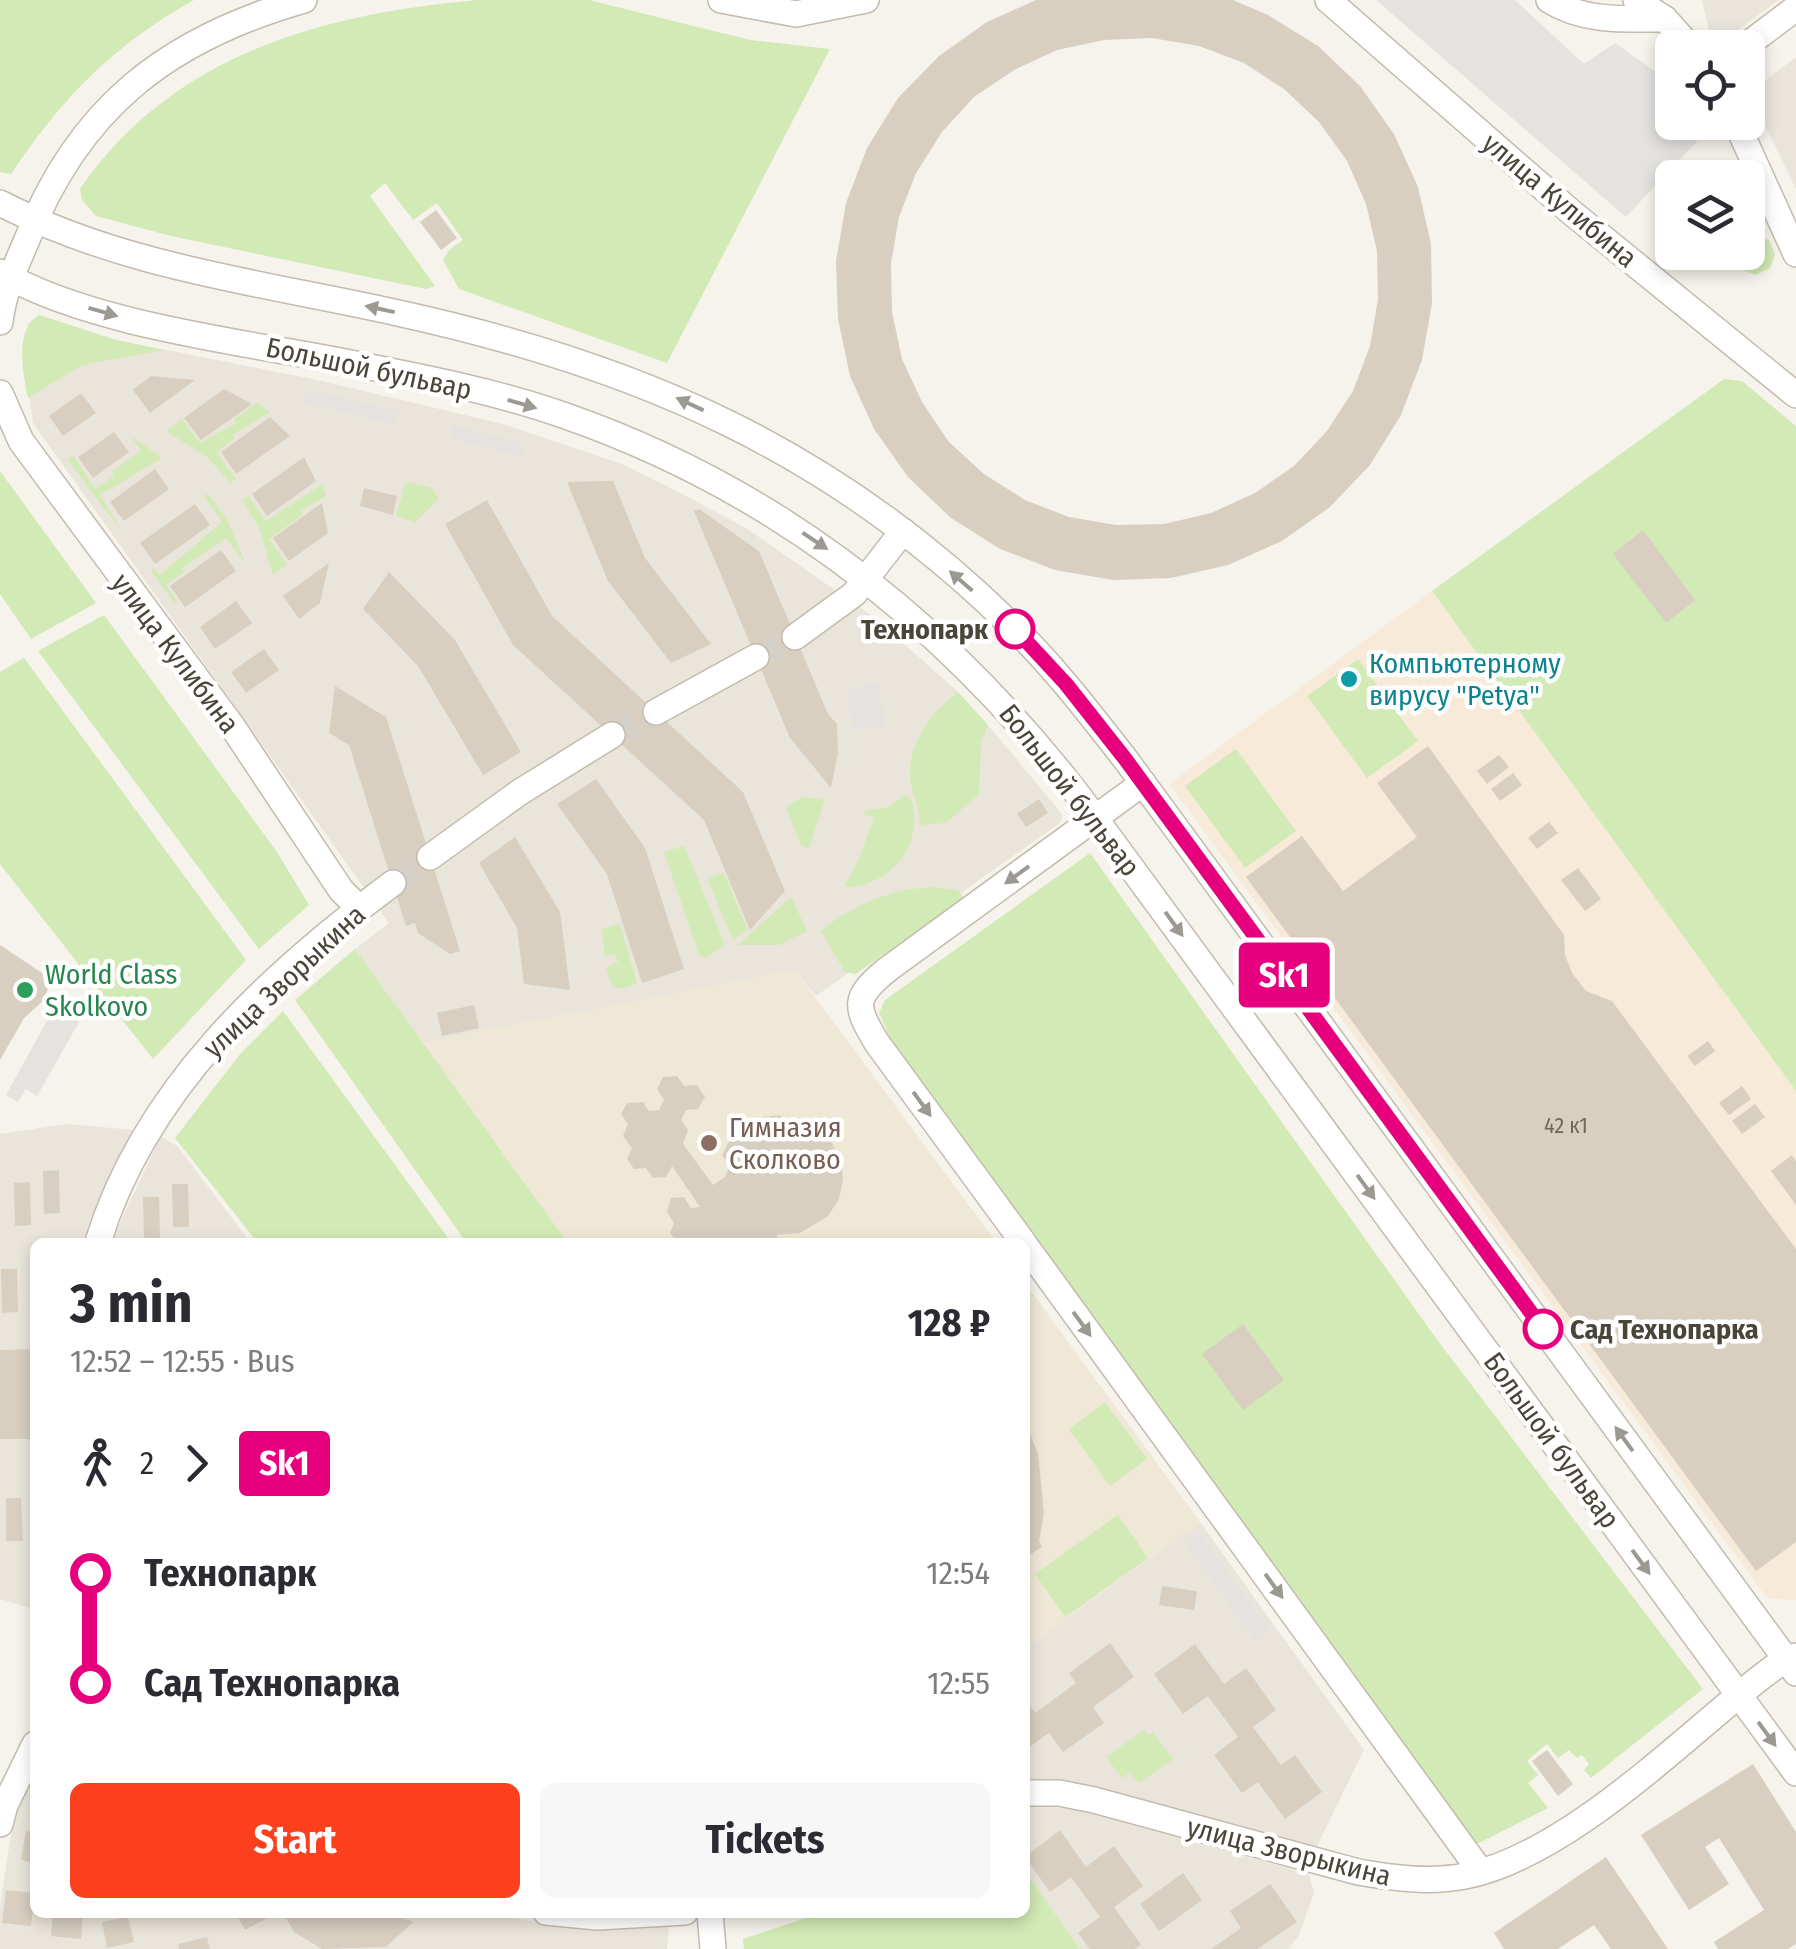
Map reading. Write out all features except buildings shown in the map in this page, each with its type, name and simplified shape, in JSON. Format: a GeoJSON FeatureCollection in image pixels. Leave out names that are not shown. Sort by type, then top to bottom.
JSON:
{"type":"FeatureCollection","features":[{"type":"Feature","properties":{"kind":"street"},"geometry":{"type":"LineString","coordinates":[[0,322],[6,275],[50,183],[102,113],[138,81],[215,32],[304,0]]}},
{"type":"Feature","properties":{"kind":"street"},"geometry":{"type":"LineString","coordinates":[[721,0],[796,14],[866,0]]}},
{"type":"Feature","properties":{"kind":"street","name":"улица Кулибина"},"geometry":{"type":"LineString","coordinates":[[1328,0],[1571,212],[1796,396]]}},
{"type":"Feature","properties":{"kind":"street"},"geometry":{"type":"LineString","coordinates":[[1548,0],[1565,10],[1592,16],[1668,10]]}},
{"type":"Feature","properties":{"kind":"street"},"geometry":{"type":"LineString","coordinates":[[1636,0],[1668,10]]}},
{"type":"Feature","properties":{"kind":"street"},"geometry":{"type":"LineString","coordinates":[[1765,31],[1796,8]]}},
{"type":"Feature","properties":{"kind":"street"},"geometry":{"type":"LineString","coordinates":[[1744,140],[1796,254]]}},
{"type":"Feature","properties":{"kind":"street","name":"Большой бульвар"},"geometry":{"type":"LineString","coordinates":[[0,203],[122,254],[445,323],[548,349],[617,372],[737,426],[813,469],[902,531],[1015,629],[1066,684],[1792,1663]]}},
{"type":"Feature","properties":{"kind":"street","name":"Большой бульвар"},"geometry":{"type":"LineString","coordinates":[[6,275],[105,314],[447,382],[562,415],[728,488],[815,540],[866,579],[956,655],[1025,728],[1096,818],[1796,1774]]}},
{"type":"Feature","properties":{"kind":"street","name":"улица Кулибина"},"geometry":{"type":"LineString","coordinates":[[0,393],[21,441],[232,726],[342,890],[360,908]]}},
{"type":"Feature","properties":{"kind":"street"},"geometry":{"type":"LineString","coordinates":[[796,636],[830,614],[866,579],[902,531]]}},
{"type":"Feature","properties":{"kind":"street"},"geometry":{"type":"LineString","coordinates":[[656,712],[756,657]]}},
{"type":"Feature","properties":{"kind":"street"},"geometry":{"type":"LineString","coordinates":[[430,857],[520,792],[612,735]]}},
{"type":"Feature","properties":{"kind":"street"},"geometry":{"type":"LineString","coordinates":[[1020,1238],[878,1043],[861,1016],[859,1003],[868,986],[888,970],[1143,783]]}},
{"type":"Feature","properties":{"kind":"street","name":"улица Зворыкина"},"geometry":{"type":"LineString","coordinates":[[100,1238],[136,1150],[177,1087],[248,1008],[393,883]]}},
{"type":"Feature","properties":{"kind":"street"},"geometry":{"type":"LineString","coordinates":[[1030,1252],[1481,1872]]}},
{"type":"Feature","properties":{"kind":"street"},"geometry":{"type":"LineString","coordinates":[[1792,1663],[1796,1634]]}},
{"type":"Feature","properties":{"kind":"street","name":"улица Зворыкина"},"geometry":{"type":"LineString","coordinates":[[1030,1793],[1059,1793],[1094,1800],[1358,1872],[1435,1880],[1501,1866],[1567,1831],[1739,1695],[1792,1663]]}},
{"type":"Feature","properties":{"kind":"street"},"geometry":{"type":"LineString","coordinates":[[0,1824],[30,1754]]}},
{"type":"Feature","properties":{"kind":"street"},"geometry":{"type":"LineString","coordinates":[[711,1918],[714,1949]]}},
{"type":"Feature","properties":{"kind":"shaded area"},"geometry":{"type":"Polygon","coordinates":[[[1376,0],[1515,0],[1584,64],[1615,43],[1655,71],[1655,140],[1698,140],[1679,160],[1655,160],[1655,186],[1626,217],[1376,0]]]}},
{"type":"Feature","properties":{"kind":"shaded area"},"geometry":{"type":"Polygon","coordinates":[[[1702,0],[1779,0],[1738,30],[1709,30],[1702,0]]]}},
{"type":"Feature","properties":{"kind":"shaded area"},"geometry":{"type":"Polygon","coordinates":[[[1796,57],[1796,189],[1765,126],[1765,81],[1796,57]]]}},
{"type":"Feature","properties":{"kind":"shaded area"},"geometry":{"type":"Polygon","coordinates":[[[39,315],[116,340],[317,380],[503,424],[622,464],[669,487],[746,528],[871,615],[954,688],[1062,814],[1061,822],[816,996],[795,970],[422,1043],[355,949],[389,923],[33,423],[23,342],[28,323],[39,315]]]}},
{"type":"Feature","properties":{"kind":"shaded area"},"geometry":{"type":"Polygon","coordinates":[[[307,389],[398,411],[394,425],[304,403],[307,389]]]}},
{"type":"Feature","properties":{"kind":"shaded area"},"geometry":{"type":"Polygon","coordinates":[[[453,425],[524,444],[521,457],[450,439],[453,425]]]}},
{"type":"Feature","properties":{"kind":"shaded area"},"geometry":{"type":"Polygon","coordinates":[[[1432,591],[1796,1091],[1796,1600],[1767,1598],[1169,784],[1432,591]]]}},
{"type":"Feature","properties":{"kind":"shaded area"},"geometry":{"type":"Polygon","coordinates":[[[879,683],[885,727],[852,731],[847,688],[879,683]]]}},
{"type":"Feature","properties":{"kind":"shaded area","name":"Гимназия Сколково"},"geometry":{"type":"Polygon","coordinates":[[[795,970],[993,1238],[564,1238],[422,1043],[795,970]]]}},
{"type":"Feature","properties":{"kind":"shaded area"},"geometry":{"type":"Polygon","coordinates":[[[59,999],[70,1005],[66,1014],[79,1022],[37,1096],[26,1089],[18,1102],[6,1095],[59,999]]]}},
{"type":"Feature","properties":{"kind":"shaded area"},"geometry":{"type":"Polygon","coordinates":[[[67,1124],[134,1130],[88,1238],[30,1238],[30,1608],[0,1599],[0,1134],[67,1124]]]}},
{"type":"Feature","properties":{"kind":"shaded area"},"geometry":{"type":"Polygon","coordinates":[[[161,1136],[178,1147],[247,1238],[113,1238],[161,1136]]]}},
{"type":"Feature","properties":{"kind":"shaded area"},"geometry":{"type":"Polygon","coordinates":[[[1030,1290],[1200,1522],[1030,1645],[1030,1290]]]}},
{"type":"Feature","properties":{"kind":"shaded area"},"geometry":{"type":"Polygon","coordinates":[[[1200,1522],[1364,1750],[1316,1848],[1030,1782],[1030,1645],[1200,1522]]]}},
{"type":"Feature","properties":{"kind":"shaded area"},"geometry":{"type":"Polygon","coordinates":[[[1199,1532],[1270,1631],[1255,1641],[1185,1543],[1199,1532]]]}},
{"type":"Feature","properties":{"kind":"shaded area"},"geometry":{"type":"Polygon","coordinates":[[[30,1784],[30,1918],[511,1918],[573,1928],[669,1926],[667,1949],[0,1949],[0,1906],[13,1821],[30,1784]]]}},
{"type":"Feature","properties":{"kind":"shaded area"},"geometry":{"type":"Polygon","coordinates":[[[1030,1806],[1071,1808],[1309,1874],[1314,1893],[1299,1935],[1288,1949],[1080,1949],[1030,1878],[1030,1806]]]}},
{"type":"Feature","properties":{"kind":"green space"},"geometry":{"type":"Polygon","coordinates":[[[0,0],[194,0],[138,36],[91,75],[11,174],[0,172],[0,0]]]}},
{"type":"Feature","properties":{"kind":"green space"},"geometry":{"type":"Polygon","coordinates":[[[477,0],[589,0],[750,40],[830,49],[667,363],[459,289],[443,260],[463,240],[437,203],[413,220],[385,183],[370,196],[435,286],[426,289],[171,236],[96,216],[82,200],[80,189],[117,143],[159,104],[255,49],[363,16],[477,0]]]}},
{"type":"Feature","properties":{"kind":"green space"},"geometry":{"type":"Polygon","coordinates":[[[1765,239],[1775,254],[1770,268],[1756,275],[1742,270],[1765,270],[1765,239]]]}},
{"type":"Feature","properties":{"kind":"green space"},"geometry":{"type":"Polygon","coordinates":[[[39,315],[116,340],[164,350],[82,365],[28,398],[23,341],[31,322],[39,315]]]}},
{"type":"Feature","properties":{"kind":"green space"},"geometry":{"type":"Polygon","coordinates":[[[1724,379],[1742,381],[1796,426],[1796,1091],[1432,591],[1724,379]]]}},
{"type":"Feature","properties":{"kind":"green space"},"geometry":{"type":"Polygon","coordinates":[[[257,403],[270,412],[232,435],[235,439],[216,452],[236,479],[231,483],[208,458],[166,431],[182,419],[200,443],[236,423],[234,419],[257,403]]]}},
{"type":"Feature","properties":{"kind":"green space"},"geometry":{"type":"Polygon","coordinates":[[[131,436],[162,458],[100,495],[125,536],[67,459],[73,455],[95,489],[114,476],[112,471],[141,451],[131,436]]]}},
{"type":"Feature","properties":{"kind":"green space"},"geometry":{"type":"Polygon","coordinates":[[[0,471],[96,603],[31,639],[0,594],[0,471]]]}},
{"type":"Feature","properties":{"kind":"green space"},"geometry":{"type":"Polygon","coordinates":[[[322,484],[326,496],[300,511],[302,515],[269,539],[287,565],[273,575],[259,528],[242,500],[248,496],[266,521],[322,484]]]}},
{"type":"Feature","properties":{"kind":"green space"},"geometry":{"type":"Polygon","coordinates":[[[405,484],[432,488],[439,499],[415,522],[396,516],[405,484]]]}},
{"type":"Feature","properties":{"kind":"green space"},"geometry":{"type":"Polygon","coordinates":[[[208,494],[227,520],[246,564],[226,538],[182,568],[184,572],[166,585],[177,602],[174,603],[151,571],[154,568],[160,575],[222,522],[204,496],[208,494]]]}},
{"type":"Feature","properties":{"kind":"green space"},"geometry":{"type":"Polygon","coordinates":[[[104,615],[277,852],[309,905],[259,949],[38,651],[104,615]]]}},
{"type":"Feature","properties":{"kind":"green space"},"geometry":{"type":"Polygon","coordinates":[[[24,658],[246,960],[153,1059],[0,864],[0,672],[24,658]]]}},
{"type":"Feature","properties":{"kind":"green space"},"geometry":{"type":"Polygon","coordinates":[[[1358,659],[1418,741],[1367,778],[1307,696],[1358,659]]]}},
{"type":"Feature","properties":{"kind":"green space"},"geometry":{"type":"Polygon","coordinates":[[[958,692],[988,725],[981,741],[979,794],[946,823],[919,825],[910,779],[913,754],[923,730],[958,692]]]}},
{"type":"Feature","properties":{"kind":"green space"},"geometry":{"type":"Polygon","coordinates":[[[1236,749],[1296,831],[1245,868],[1185,786],[1236,749]]]}},
{"type":"Feature","properties":{"kind":"green space"},"geometry":{"type":"Polygon","coordinates":[[[904,795],[911,799],[914,815],[909,846],[900,860],[876,880],[844,887],[874,817],[864,814],[865,810],[888,808],[904,795]]]}},
{"type":"Feature","properties":{"kind":"green space"},"geometry":{"type":"Polygon","coordinates":[[[802,797],[825,800],[809,848],[801,846],[786,807],[802,797]]]}},
{"type":"Feature","properties":{"kind":"green space"},"geometry":{"type":"Polygon","coordinates":[[[684,846],[725,945],[705,958],[699,955],[664,852],[684,846]]]}},
{"type":"Feature","properties":{"kind":"green space"},"geometry":{"type":"Polygon","coordinates":[[[1090,853],[1438,1341],[1703,1689],[1591,1778],[1584,1770],[1589,1764],[1582,1755],[1577,1758],[1569,1750],[1558,1758],[1547,1744],[1527,1761],[1538,1775],[1528,1783],[1548,1808],[1477,1844],[892,1042],[879,1013],[885,1000],[1090,853]]]}},
{"type":"Feature","properties":{"kind":"green space"},"geometry":{"type":"Polygon","coordinates":[[[724,873],[747,929],[733,940],[707,878],[724,873]]]}},
{"type":"Feature","properties":{"kind":"green space"},"geometry":{"type":"Polygon","coordinates":[[[933,887],[958,890],[964,898],[856,974],[845,972],[821,931],[873,900],[933,887]]]}},
{"type":"Feature","properties":{"kind":"green space"},"geometry":{"type":"Polygon","coordinates":[[[791,897],[807,931],[779,945],[738,945],[791,897]]]}},
{"type":"Feature","properties":{"kind":"green space"},"geometry":{"type":"Polygon","coordinates":[[[620,924],[637,984],[619,989],[612,986],[606,967],[618,962],[615,954],[605,957],[602,929],[620,924]]]}},
{"type":"Feature","properties":{"kind":"green space"},"geometry":{"type":"Polygon","coordinates":[[[355,949],[564,1238],[463,1238],[295,1000],[355,949]]]}},
{"type":"Feature","properties":{"kind":"green space"},"geometry":{"type":"Polygon","coordinates":[[[283,1011],[448,1238],[254,1238],[175,1138],[241,1053],[283,1011]]]}},
{"type":"Feature","properties":{"kind":"green space"},"geometry":{"type":"Polygon","coordinates":[[[1105,1402],[1147,1459],[1110,1486],[1069,1429],[1105,1402]]]}},
{"type":"Feature","properties":{"kind":"green space"},"geometry":{"type":"Polygon","coordinates":[[[1118,1515],[1148,1558],[1065,1617],[1035,1574],[1118,1515]]]}},
{"type":"Feature","properties":{"kind":"green space"},"geometry":{"type":"Polygon","coordinates":[[[1144,1730],[1148,1735],[1153,1732],[1173,1759],[1139,1783],[1130,1772],[1122,1778],[1106,1757],[1144,1730]]]}},
{"type":"Feature","properties":{"kind":"green space"},"geometry":{"type":"Polygon","coordinates":[[[1030,1878],[1080,1949],[744,1949],[743,1939],[806,1918],[1030,1918],[1030,1878]]]}},
{"type":"Feature","properties":{"kind":"tunnel"},"geometry":{"type":"LineString","coordinates":[[756,657],[795,637]]}},
{"type":"Feature","properties":{"kind":"tunnel"},"geometry":{"type":"LineString","coordinates":[[612,735],[656,712]]}},
{"type":"Feature","properties":{"kind":"tunnel"},"geometry":{"type":"LineString","coordinates":[[393,883],[430,857]]}},
{"type":"Feature","properties":{"kind":"bus line","name":"Sk1"},"geometry":{"type":"LineString","coordinates":[[1015,629],[1066,684],[1126,760],[1543,1329]]}},
{"type":"Feature","properties":{"kind":"place","name":"Технопарк"},"geometry":{"type":"Point","coordinates":[1015,629]}},
{"type":"Feature","properties":{"kind":"place","name":"Компьютерному вирусу \"Petya\""},"geometry":{"type":"Point","coordinates":[1349,679]}},
{"type":"Feature","properties":{"kind":"place","name":"World Class Skolkovo"},"geometry":{"type":"Point","coordinates":[25,990]}},
{"type":"Feature","properties":{"kind":"place","name":"Гимназия Сколково"},"geometry":{"type":"Point","coordinates":[709,1143]}},
{"type":"Feature","properties":{"kind":"place","name":"Сад Технопарка"},"geometry":{"type":"Point","coordinates":[1543,1329]}}]}
